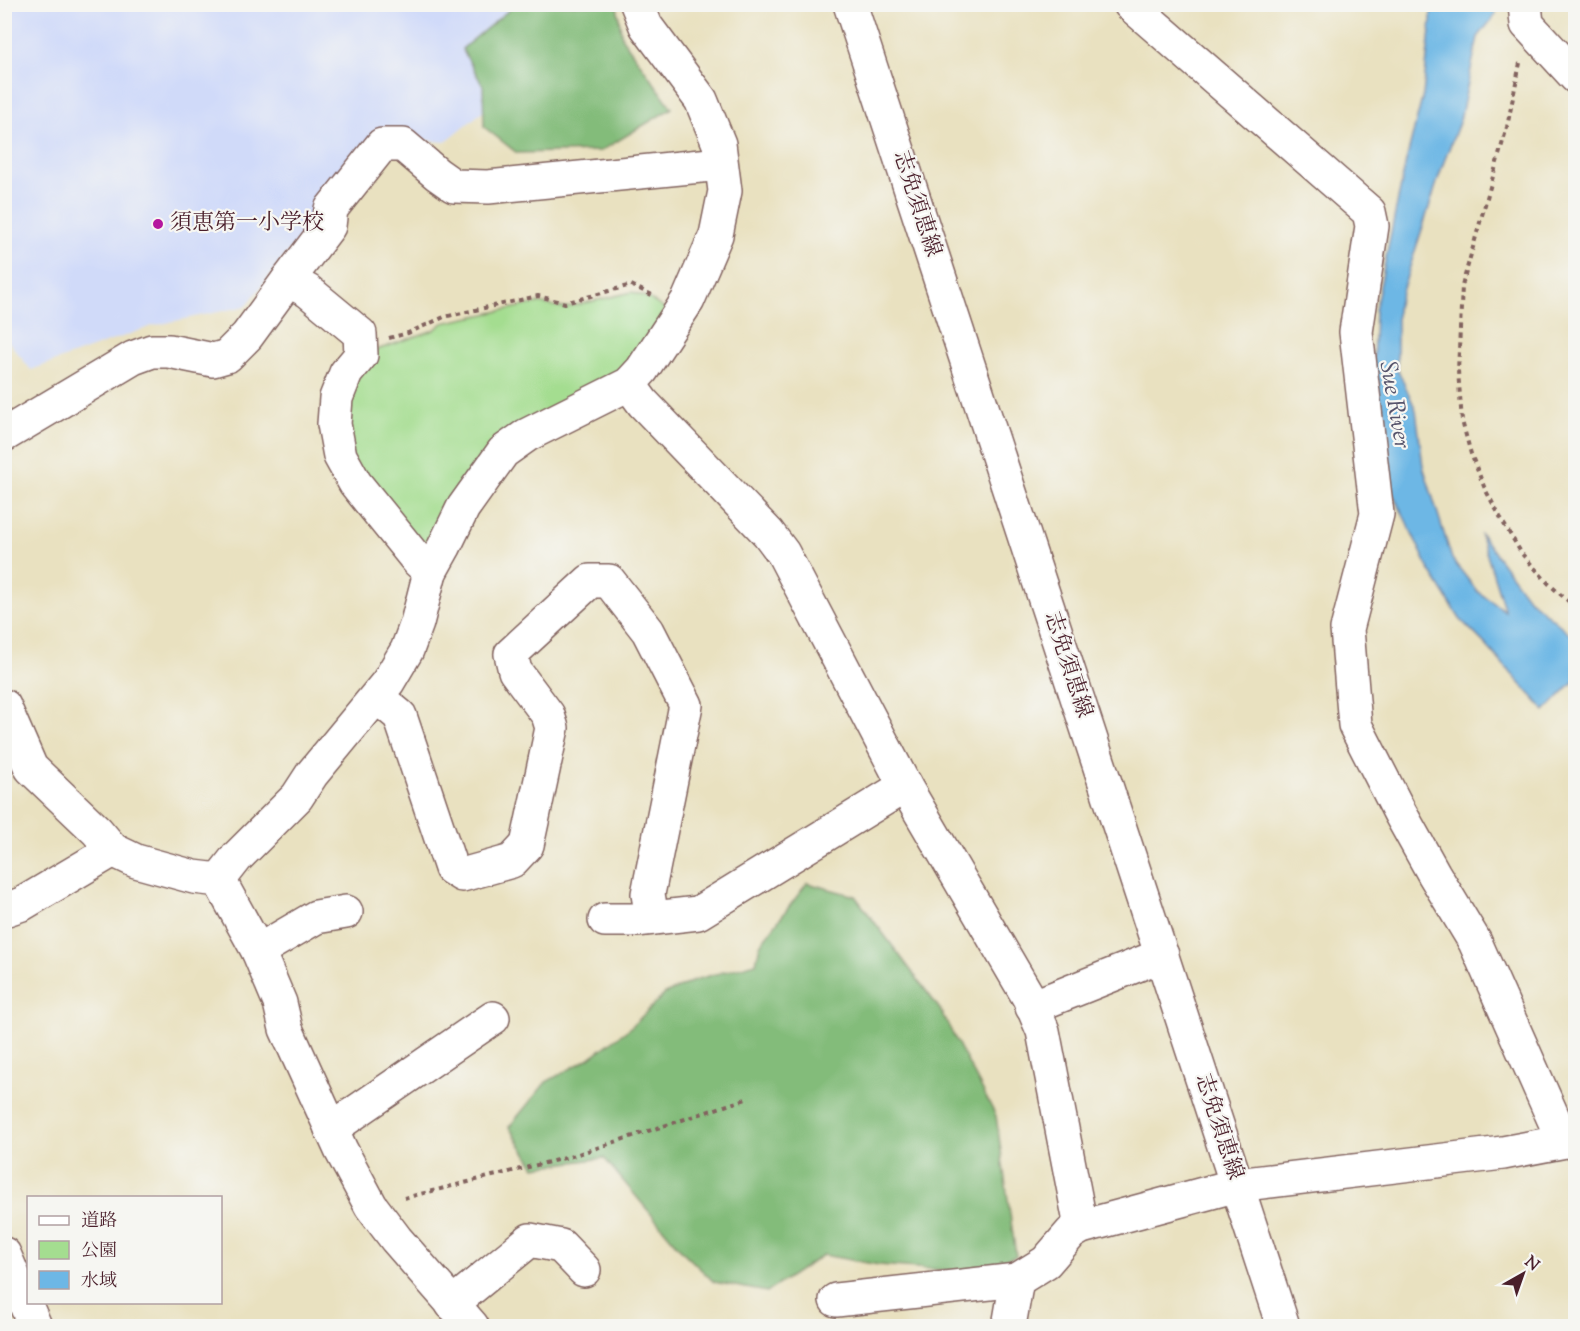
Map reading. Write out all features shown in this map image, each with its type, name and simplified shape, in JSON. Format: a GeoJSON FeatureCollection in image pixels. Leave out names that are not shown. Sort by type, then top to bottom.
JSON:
{"type":"FeatureCollection","features":[{"type":"Feature","properties":{"kind":"street"},"geometry":{"type":"LineString","coordinates":[[219,880],[237,857],[297,797],[312,774],[388,682],[407,650],[417,623],[430,572],[463,508],[503,452],[527,435],[629,384],[642,370],[688,300],[716,235],[725,191],[719,144],[701,100],[646,26],[637,4]]}},
{"type":"Feature","properties":{"kind":"street","name":"志免須恵線"},"geometry":{"type":"LineString","coordinates":[[850,4],[1283,1326]]}},
{"type":"Feature","properties":{"kind":"street"},"geometry":{"type":"LineString","coordinates":[[836,1300],[1017,1280],[1046,1262],[1071,1233],[1081,1227],[1237,1185],[1503,1153],[1569,1140],[1475,942],[1428,864],[1355,725],[1347,629],[1377,514],[1356,332],[1372,226],[1369,212],[1130,4]]}},
{"type":"Feature","properties":{"kind":"street"},"geometry":{"type":"LineString","coordinates":[[1526,14],[1575,77]]}},
{"type":"Feature","properties":{"kind":"street"},"geometry":{"type":"LineString","coordinates":[[4,435],[133,358],[152,351],[169,351],[213,360],[227,356],[247,336],[329,226],[331,209],[382,145],[403,145],[454,186],[488,187],[721,164]]}},
{"type":"Feature","properties":{"kind":"street"},"geometry":{"type":"LineString","coordinates":[[288,280],[308,291],[360,334],[361,355],[346,374],[336,398],[334,424],[340,456],[355,483],[418,561],[430,572]]}},
{"type":"Feature","properties":{"kind":"street"},"geometry":{"type":"LineString","coordinates":[[629,384],[643,403],[768,533],[783,553],[905,786],[1032,1007],[1043,1031],[1081,1227]]}},
{"type":"Feature","properties":{"kind":"street"},"geometry":{"type":"LineString","coordinates":[[377,697],[400,716],[451,868],[462,875],[512,861],[527,845],[552,728],[548,715],[515,671],[511,654],[590,581],[609,581],[648,631],[686,705],[648,894],[652,918]]}},
{"type":"Feature","properties":{"kind":"street"},"geometry":{"type":"LineString","coordinates":[[4,706],[31,768],[97,831],[113,850],[136,861],[194,877],[219,880]]}},
{"type":"Feature","properties":{"kind":"street"},"geometry":{"type":"LineString","coordinates":[[604,920],[636,920],[698,913],[905,786]]}},
{"type":"Feature","properties":{"kind":"street"},"geometry":{"type":"LineString","coordinates":[[4,910],[22,904],[113,850]]}},
{"type":"Feature","properties":{"kind":"street"},"geometry":{"type":"LineString","coordinates":[[219,880],[258,951],[280,1004],[286,1029],[341,1150],[371,1206],[396,1239],[462,1315],[530,1240],[561,1246],[584,1270]]}},
{"type":"Feature","properties":{"kind":"street"},"geometry":{"type":"LineString","coordinates":[[258,951],[316,917],[346,912]]}},
{"type":"Feature","properties":{"kind":"street"},"geometry":{"type":"LineString","coordinates":[[1032,1007],[1162,955]]}},
{"type":"Feature","properties":{"kind":"street"},"geometry":{"type":"LineString","coordinates":[[331,1129],[493,1018]]}},
{"type":"Feature","properties":{"kind":"street"},"geometry":{"type":"LineString","coordinates":[[4,1254],[34,1326]]}},
{"type":"Feature","properties":{"kind":"street"},"geometry":{"type":"LineString","coordinates":[[1009,1326],[1017,1280]]}},
{"type":"Feature","properties":{"kind":"path"},"geometry":{"type":"LineString","coordinates":[[1526,14],[1508,127],[1462,286],[1458,371],[1462,421],[1471,454],[1485,489],[1522,554],[1575,608]]}},
{"type":"Feature","properties":{"kind":"path"},"geometry":{"type":"LineString","coordinates":[[361,355],[375,341],[408,333],[444,317],[538,296],[565,303],[631,285],[681,310]]}},
{"type":"Feature","properties":{"kind":"path"},"geometry":{"type":"LineString","coordinates":[[371,1206],[569,1157],[749,1098]]}},
{"type":"Feature","properties":{"kind":"shaded area","name":"須恵第一小学校"},"geometry":{"type":"Polygon","coordinates":[[[4,5],[532,5],[503,95],[445,142],[380,136],[246,306],[152,326],[31,370],[5,337],[4,5]]]}},
{"type":"Feature","properties":{"kind":"green space"},"geometry":{"type":"Polygon","coordinates":[[[515,5],[617,5],[622,38],[672,108],[601,151],[517,153],[484,127],[483,86],[462,49],[515,5]]]}},
{"type":"Feature","properties":{"kind":"green space"},"geometry":{"type":"Polygon","coordinates":[[[632,292],[648,298],[669,312],[627,369],[498,437],[434,542],[418,547],[355,466],[345,434],[348,383],[371,352],[434,330],[443,323],[538,303],[564,308],[632,292]]]}},
{"type":"Feature","properties":{"kind":"green space"},"geometry":{"type":"Polygon","coordinates":[[[807,883],[855,896],[939,1008],[996,1116],[1016,1256],[968,1272],[879,1265],[823,1255],[767,1292],[714,1282],[682,1251],[604,1158],[535,1167],[509,1127],[546,1082],[588,1059],[630,1028],[665,994],[698,979],[756,963],[760,945],[807,883]]]}},
{"type":"Feature","properties":{"kind":"water","name":"Sue River"},"geometry":{"type":"Polygon","coordinates":[[[1431,5],[1494,5],[1496,14],[1478,37],[1460,120],[1442,167],[1397,307],[1397,368],[1416,410],[1423,466],[1452,559],[1477,591],[1505,611],[1480,533],[1528,598],[1575,638],[1575,683],[1573,682],[1545,711],[1460,619],[1430,571],[1389,485],[1373,367],[1375,310],[1406,161],[1423,95],[1431,5]]]}},
{"type":"Feature","properties":{"kind":"place","name":"須恵第一小学校"},"geometry":{"type":"Point","coordinates":[158,224]}}]}
